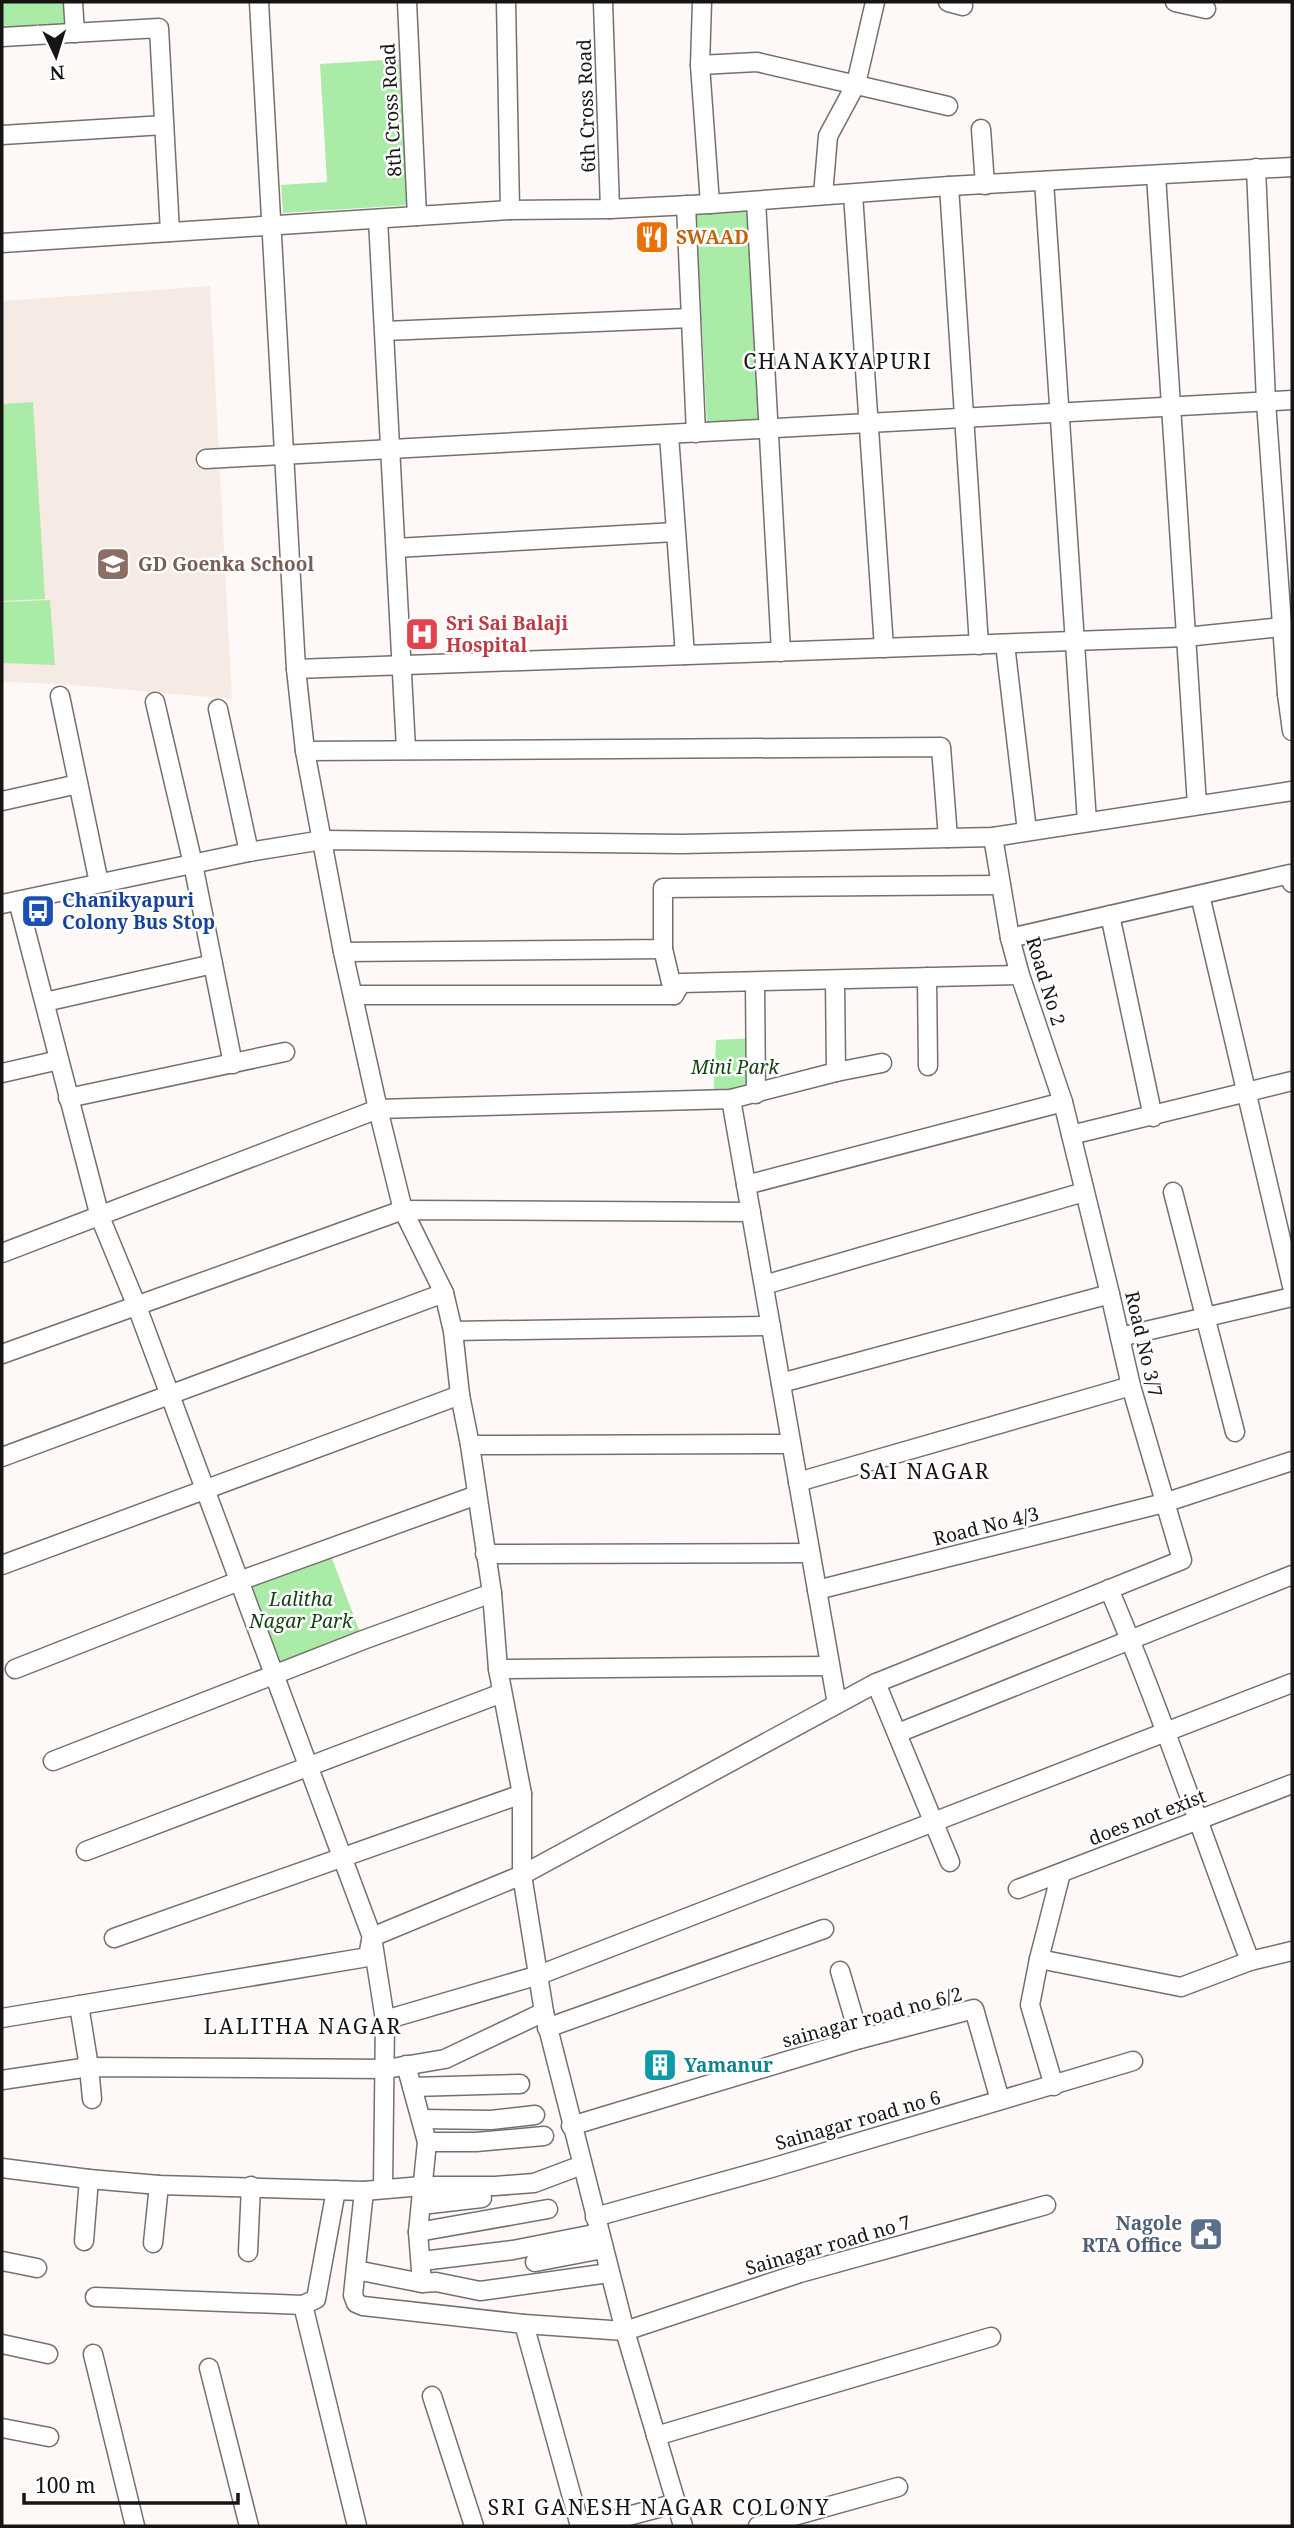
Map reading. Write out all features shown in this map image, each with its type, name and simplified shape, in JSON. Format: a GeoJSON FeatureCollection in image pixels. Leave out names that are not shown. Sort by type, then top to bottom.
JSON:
{"type":"FeatureCollection","features":[{"type":"Feature","properties":{"kind":"street"},"geometry":{"type":"LineString","coordinates":[[73,2],[75,33]]}},
{"type":"Feature","properties":{"kind":"street"},"geometry":{"type":"LineString","coordinates":[[259,2],[296,669],[305,751],[343,952],[377,1109],[403,1210],[444,1293],[453,1331],[460,1395],[492,1593],[498,1669],[522,1794],[522,1875],[546,2020],[609,2273],[683,2526]]}},
{"type":"Feature","properties":{"kind":"street","name":"8th Cross Road"},"geometry":{"type":"LineString","coordinates":[[407,2],[417,216]]}},
{"type":"Feature","properties":{"kind":"street"},"geometry":{"type":"LineString","coordinates":[[506,2],[510,210]]}},
{"type":"Feature","properties":{"kind":"street","name":"6th Cross Road"},"geometry":{"type":"LineString","coordinates":[[603,2],[610,209]]}},
{"type":"Feature","properties":{"kind":"street"},"geometry":{"type":"LineString","coordinates":[[702,2],[701,65],[710,204]]}},
{"type":"Feature","properties":{"kind":"street"},"geometry":{"type":"LineString","coordinates":[[823,195],[828,136],[856,84],[875,2]]}},
{"type":"Feature","properties":{"kind":"street"},"geometry":{"type":"LineString","coordinates":[[1175,2],[1206,9]]}},
{"type":"Feature","properties":{"kind":"street"},"geometry":{"type":"LineString","coordinates":[[2,37],[159,28],[170,232]]}},
{"type":"Feature","properties":{"kind":"street"},"geometry":{"type":"LineString","coordinates":[[701,65],[757,62],[948,106]]}},
{"type":"Feature","properties":{"kind":"street"},"geometry":{"type":"LineString","coordinates":[[2,135],[164,125]]}},
{"type":"Feature","properties":{"kind":"street"},"geometry":{"type":"LineString","coordinates":[[981,130],[985,185]]}},
{"type":"Feature","properties":{"kind":"street"},"geometry":{"type":"LineString","coordinates":[[2,243],[510,210],[710,204],[1292,167]]}},
{"type":"Feature","properties":{"kind":"street"},"geometry":{"type":"LineString","coordinates":[[1256,168],[1266,402],[1292,731]]}},
{"type":"Feature","properties":{"kind":"street"},"geometry":{"type":"LineString","coordinates":[[1156,174],[1197,806]]}},
{"type":"Feature","properties":{"kind":"street"},"geometry":{"type":"LineString","coordinates":[[1044,181],[1087,822]]}},
{"type":"Feature","properties":{"kind":"street"},"geometry":{"type":"LineString","coordinates":[[949,187],[979,645]]}},
{"type":"Feature","properties":{"kind":"street"},"geometry":{"type":"LineString","coordinates":[[853,194],[884,648]]}},
{"type":"Feature","properties":{"kind":"street"},"geometry":{"type":"LineString","coordinates":[[756,201],[781,652]]}},
{"type":"Feature","properties":{"kind":"street"},"geometry":{"type":"LineString","coordinates":[[687,205],[696,433]]}},
{"type":"Feature","properties":{"kind":"street"},"geometry":{"type":"LineString","coordinates":[[378,219],[406,749]]}},
{"type":"Feature","properties":{"kind":"street"},"geometry":{"type":"LineString","coordinates":[[385,331],[691,318]]}},
{"type":"Feature","properties":{"kind":"street"},"geometry":{"type":"LineString","coordinates":[[206,459],[1292,400]]}},
{"type":"Feature","properties":{"kind":"street"},"geometry":{"type":"LineString","coordinates":[[668,435],[685,655]]}},
{"type":"Feature","properties":{"kind":"street"},"geometry":{"type":"LineString","coordinates":[[396,548],[675,532]]}},
{"type":"Feature","properties":{"kind":"street"},"geometry":{"type":"LineString","coordinates":[[296,669],[1186,637],[1282,627]]}},
{"type":"Feature","properties":{"kind":"street"},"geometry":{"type":"LineString","coordinates":[[1005,644],[1027,831]]}},
{"type":"Feature","properties":{"kind":"street"},"geometry":{"type":"LineString","coordinates":[[60,696],[99,883]]}},
{"type":"Feature","properties":{"kind":"street"},"geometry":{"type":"LineString","coordinates":[[155,702],[193,864],[233,1064]]}},
{"type":"Feature","properties":{"kind":"street"},"geometry":{"type":"LineString","coordinates":[[218,709],[249,852]]}},
{"type":"Feature","properties":{"kind":"street"},"geometry":{"type":"LineString","coordinates":[[305,751],[941,747],[948,838]]}},
{"type":"Feature","properties":{"kind":"street"},"geometry":{"type":"LineString","coordinates":[[2,801],[78,784]]}},
{"type":"Feature","properties":{"kind":"street"},"geometry":{"type":"LineString","coordinates":[[383,2188],[386,2020],[372,1937],[206,1489],[100,1217],[46,1002],[10,903],[249,852],[323,840],[682,844],[993,836],[1292,792]]}},
{"type":"Feature","properties":{"kind":"street","name":"Road No 2"},"geometry":{"type":"LineString","coordinates":[[993,836],[1010,938],[1063,1102],[1071,1135]]}},
{"type":"Feature","properties":{"kind":"street"},"geometry":{"type":"LineString","coordinates":[[1010,938],[1290,874],[1292,883]]}},
{"type":"Feature","properties":{"kind":"street"},"geometry":{"type":"LineString","coordinates":[[674,995],[663,949],[663,888],[1000,885]]}},
{"type":"Feature","properties":{"kind":"street"},"geometry":{"type":"LineString","coordinates":[[1200,895],[1292,1286]]}},
{"type":"Feature","properties":{"kind":"street"},"geometry":{"type":"LineString","coordinates":[[1110,915],[1153,1117]]}},
{"type":"Feature","properties":{"kind":"street"},"geometry":{"type":"LineString","coordinates":[[343,952],[663,949]]}},
{"type":"Feature","properties":{"kind":"street"},"geometry":{"type":"LineString","coordinates":[[46,1002],[213,964]]}},
{"type":"Feature","properties":{"kind":"street"},"geometry":{"type":"LineString","coordinates":[[674,995],[681,983],[1020,975]]}},
{"type":"Feature","properties":{"kind":"street"},"geometry":{"type":"LineString","coordinates":[[927,977],[928,1066]]}},
{"type":"Feature","properties":{"kind":"street"},"geometry":{"type":"LineString","coordinates":[[835,980],[836,1072]]}},
{"type":"Feature","properties":{"kind":"street"},"geometry":{"type":"LineString","coordinates":[[755,982],[756,1094]]}},
{"type":"Feature","properties":{"kind":"street"},"geometry":{"type":"LineString","coordinates":[[353,995],[674,995]]}},
{"type":"Feature","properties":{"kind":"street"},"geometry":{"type":"LineString","coordinates":[[68,1098],[285,1052]]}},
{"type":"Feature","properties":{"kind":"street"},"geometry":{"type":"LineString","coordinates":[[2,1073],[59,1060]]}},
{"type":"Feature","properties":{"kind":"street"},"geometry":{"type":"LineString","coordinates":[[2,1253],[377,1109],[731,1099],[881,1063]]}},
{"type":"Feature","properties":{"kind":"street"},"geometry":{"type":"LineString","coordinates":[[1071,1135],[1292,1081]]}},
{"type":"Feature","properties":{"kind":"street"},"geometry":{"type":"LineString","coordinates":[[731,1099],[837,1704]]}},
{"type":"Feature","properties":{"kind":"street"},"geometry":{"type":"LineString","coordinates":[[746,1185],[1063,1102]]}},
{"type":"Feature","properties":{"kind":"street","name":"Road No 3/7"},"geometry":{"type":"LineString","coordinates":[[1071,1135],[1131,1386],[1182,1560],[1109,1589]]}},
{"type":"Feature","properties":{"kind":"street"},"geometry":{"type":"LineString","coordinates":[[764,1285],[1084,1192]]}},
{"type":"Feature","properties":{"kind":"street"},"geometry":{"type":"LineString","coordinates":[[1173,1192],[1235,1432]]}},
{"type":"Feature","properties":{"kind":"street"},"geometry":{"type":"LineString","coordinates":[[2,1354],[403,1210],[751,1212]]}},
{"type":"Feature","properties":{"kind":"street"},"geometry":{"type":"LineString","coordinates":[[2,1457],[444,1293]]}},
{"type":"Feature","properties":{"kind":"street"},"geometry":{"type":"LineString","coordinates":[[781,1383],[1110,1294]]}},
{"type":"Feature","properties":{"kind":"street"},"geometry":{"type":"LineString","coordinates":[[1120,1338],[1292,1297]]}},
{"type":"Feature","properties":{"kind":"street"},"geometry":{"type":"LineString","coordinates":[[453,1331],[771,1326]]}},
{"type":"Feature","properties":{"kind":"street"},"geometry":{"type":"LineString","coordinates":[[798,1482],[1131,1386]]}},
{"type":"Feature","properties":{"kind":"street"},"geometry":{"type":"LineString","coordinates":[[2,1566],[460,1395]]}},
{"type":"Feature","properties":{"kind":"street"},"geometry":{"type":"LineString","coordinates":[[470,1445],[791,1444]]}},
{"type":"Feature","properties":{"kind":"street","name":"Road No 4/3"},"geometry":{"type":"LineString","coordinates":[[817,1590],[1164,1503],[1292,1461]]}},
{"type":"Feature","properties":{"kind":"street"},"geometry":{"type":"LineString","coordinates":[[16,1669],[239,1581],[477,1494]]}},
{"type":"Feature","properties":{"kind":"street"},"geometry":{"type":"LineString","coordinates":[[485,1554],[810,1553]]}},
{"type":"Feature","properties":{"kind":"street"},"geometry":{"type":"LineString","coordinates":[[898,1733],[1292,1575]]}},
{"type":"Feature","properties":{"kind":"street"},"geometry":{"type":"LineString","coordinates":[[372,1937],[522,1875],[876,1683],[1109,1589],[1167,1732],[1197,1821],[1250,1961]]}},
{"type":"Feature","properties":{"kind":"street"},"geometry":{"type":"LineString","coordinates":[[53,1761],[274,1674],[492,1593]]}},
{"type":"Feature","properties":{"kind":"street"},"geometry":{"type":"LineString","coordinates":[[498,1669],[830,1665]]}},
{"type":"Feature","properties":{"kind":"street"},"geometry":{"type":"LineString","coordinates":[[876,1683],[950,1862]]}},
{"type":"Feature","properties":{"kind":"street"},"geometry":{"type":"LineString","coordinates":[[386,2020],[539,1975],[1292,1683]]}},
{"type":"Feature","properties":{"kind":"street"},"geometry":{"type":"LineString","coordinates":[[86,1851],[502,1693]]}},
{"type":"Feature","properties":{"kind":"street","name":"does not exist"},"geometry":{"type":"LineString","coordinates":[[1018,1889],[1292,1784]]}},
{"type":"Feature","properties":{"kind":"street"},"geometry":{"type":"LineString","coordinates":[[114,1938],[522,1794]]}},
{"type":"Feature","properties":{"kind":"street"},"geometry":{"type":"LineString","coordinates":[[1054,2086],[1030,2005],[1061,1873]]}},
{"type":"Feature","properties":{"kind":"street"},"geometry":{"type":"LineString","coordinates":[[2,2080],[89,2067],[386,2069],[445,2059],[546,2020],[824,1929]]}},
{"type":"Feature","properties":{"kind":"street"},"geometry":{"type":"LineString","coordinates":[[2,2018],[368,1957],[372,1937]]}},
{"type":"Feature","properties":{"kind":"street"},"geometry":{"type":"LineString","coordinates":[[1039,1959],[1181,1987],[1250,1961],[1292,1951]]}},
{"type":"Feature","properties":{"kind":"street"},"geometry":{"type":"LineString","coordinates":[[840,1970],[860,2039]]}},
{"type":"Feature","properties":{"kind":"street"},"geometry":{"type":"LineString","coordinates":[[79,2005],[92,2099]]}},
{"type":"Feature","properties":{"kind":"street","name":"sainagar road no 6/2"},"geometry":{"type":"LineString","coordinates":[[571,2126],[860,2039],[974,2009],[1000,2101]]}},
{"type":"Feature","properties":{"kind":"street","name":"Sainagar road no 6"},"geometry":{"type":"LineString","coordinates":[[599,2233],[1000,2101],[1133,2061]]}},
{"type":"Feature","properties":{"kind":"street"},"geometry":{"type":"LineString","coordinates":[[406,2065],[427,2142],[418,2232],[422,2261],[429,2282],[448,2314]]}},
{"type":"Feature","properties":{"kind":"street"},"geometry":{"type":"LineString","coordinates":[[412,2087],[520,2084]]}},
{"type":"Feature","properties":{"kind":"street"},"geometry":{"type":"LineString","coordinates":[[421,2119],[491,2120],[535,2115]]}},
{"type":"Feature","properties":{"kind":"street"},"geometry":{"type":"LineString","coordinates":[[427,2142],[476,2142],[544,2136]]}},
{"type":"Feature","properties":{"kind":"street"},"geometry":{"type":"LineString","coordinates":[[2,2168],[159,2185],[364,2190],[534,2183],[582,2165]]}},
{"type":"Feature","properties":{"kind":"street"},"geometry":{"type":"LineString","coordinates":[[84,2241],[89,2179]]}},
{"type":"Feature","properties":{"kind":"street"},"geometry":{"type":"LineString","coordinates":[[153,2242],[159,2185]]}},
{"type":"Feature","properties":{"kind":"street"},"geometry":{"type":"LineString","coordinates":[[248,2252],[251,2186]]}},
{"type":"Feature","properties":{"kind":"street"},"geometry":{"type":"LineString","coordinates":[[95,2297],[303,2305],[316,2299],[336,2190]]}},
{"type":"Feature","properties":{"kind":"street"},"geometry":{"type":"LineString","coordinates":[[364,2190],[354,2295],[356,2303],[363,2306],[524,2324],[625,2331]]}},
{"type":"Feature","properties":{"kind":"street"},"geometry":{"type":"LineString","coordinates":[[421,2205],[482,2198]]}},
{"type":"Feature","properties":{"kind":"street","name":"Sainagar road no 7"},"geometry":{"type":"LineString","coordinates":[[625,2331],[800,2273],[1045,2205]]}},
{"type":"Feature","properties":{"kind":"street"},"geometry":{"type":"LineString","coordinates":[[418,2232],[548,2208]]}},
{"type":"Feature","properties":{"kind":"street"},"geometry":{"type":"LineString","coordinates":[[422,2261],[513,2250],[599,2233]]}},
{"type":"Feature","properties":{"kind":"street"},"geometry":{"type":"LineString","coordinates":[[535,2262],[599,2233]]}},
{"type":"Feature","properties":{"kind":"street"},"geometry":{"type":"LineString","coordinates":[[2,2261],[37,2268]]}},
{"type":"Feature","properties":{"kind":"street"},"geometry":{"type":"LineString","coordinates":[[356,2270],[480,2291],[609,2273]]}},
{"type":"Feature","properties":{"kind":"street"},"geometry":{"type":"LineString","coordinates":[[478,2318],[480,2291]]}},
{"type":"Feature","properties":{"kind":"street"},"geometry":{"type":"LineString","coordinates":[[303,2305],[357,2526]]}},
{"type":"Feature","properties":{"kind":"street"},"geometry":{"type":"LineString","coordinates":[[524,2324],[580,2526]]}},
{"type":"Feature","properties":{"kind":"street"},"geometry":{"type":"LineString","coordinates":[[656,2436],[991,2337]]}},
{"type":"Feature","properties":{"kind":"street"},"geometry":{"type":"LineString","coordinates":[[2,2344],[48,2354]]}},
{"type":"Feature","properties":{"kind":"street"},"geometry":{"type":"LineString","coordinates":[[93,2354],[135,2526]]}},
{"type":"Feature","properties":{"kind":"street"},"geometry":{"type":"LineString","coordinates":[[209,2368],[249,2526]]}},
{"type":"Feature","properties":{"kind":"street"},"geometry":{"type":"LineString","coordinates":[[432,2396],[474,2526]]}},
{"type":"Feature","properties":{"kind":"street"},"geometry":{"type":"LineString","coordinates":[[2,2428],[48,2437]]}},
{"type":"Feature","properties":{"kind":"street"},"geometry":{"type":"LineString","coordinates":[[758,2526],[898,2487]]}},
{"type":"Feature","properties":{"kind":"street"},"geometry":{"type":"LineString","coordinates":[[592,2526],[677,2502]]}},
{"type":"Feature","properties":{"kind":"shaded area","name":"GD Goenka School"},"geometry":{"type":"Polygon","coordinates":[[[210,286],[232,699],[60,684],[2,682],[2,301],[210,286]]]}},
{"type":"Feature","properties":{"kind":"green space"},"geometry":{"type":"Polygon","coordinates":[[[2,2],[63,2],[65,28],[2,31],[2,2]]]}},
{"type":"Feature","properties":{"kind":"green space"},"geometry":{"type":"Polygon","coordinates":[[[401,59],[410,205],[283,213],[281,185],[327,182],[320,64],[401,59]]]}},
{"type":"Feature","properties":{"kind":"green space"},"geometry":{"type":"Polygon","coordinates":[[[750,208],[761,422],[707,425],[696,211],[750,208]]]}},
{"type":"Feature","properties":{"kind":"green space"},"geometry":{"type":"Polygon","coordinates":[[[33,402],[45,599],[2,601],[2,404],[33,402]]]}},
{"type":"Feature","properties":{"kind":"green space"},"geometry":{"type":"Polygon","coordinates":[[[50,600],[55,665],[2,663],[2,602],[50,600]]]}},
{"type":"Feature","properties":{"kind":"green space","name":"Mini Park"},"geometry":{"type":"Polygon","coordinates":[[[756,1038],[756,1094],[713,1100],[716,1040],[756,1038]]]}},
{"type":"Feature","properties":{"kind":"green space","name":"Lalitha Nagar Park"},"geometry":{"type":"Polygon","coordinates":[[[328,1548],[363,1640],[274,1674],[239,1581],[328,1548]]]}},
{"type":"Feature","properties":{"kind":"place","name":"SWAAD"},"geometry":{"type":"Point","coordinates":[652,237]}},
{"type":"Feature","properties":{"kind":"place","name":"GD Goenka School"},"geometry":{"type":"Point","coordinates":[113,564]}},
{"type":"Feature","properties":{"kind":"place","name":"Sri Sai Balaji Hospital"},"geometry":{"type":"Point","coordinates":[422,634]}},
{"type":"Feature","properties":{"kind":"place","name":"Chanikyapuri Colony Bus Stop"},"geometry":{"type":"Point","coordinates":[38,911]}},
{"type":"Feature","properties":{"kind":"place","name":"Yamanur"},"geometry":{"type":"Point","coordinates":[660,2065]}},
{"type":"Feature","properties":{"kind":"place","name":"Nagole RTA Office"},"geometry":{"type":"Point","coordinates":[1206,2234]}},
{"type":"Feature","properties":{"kind":"district","name":"CHANAKYAPURI"},"geometry":{"type":"Point","coordinates":[838,361]}},
{"type":"Feature","properties":{"kind":"district","name":"SAI NAGAR"},"geometry":{"type":"Point","coordinates":[925,1471]}},
{"type":"Feature","properties":{"kind":"district","name":"LALITHA NAGAR"},"geometry":{"type":"Point","coordinates":[303,2026]}},
{"type":"Feature","properties":{"kind":"district","name":"SRI GANESH NAGAR COLONY"},"geometry":{"type":"Point","coordinates":[659,2507]}}]}
